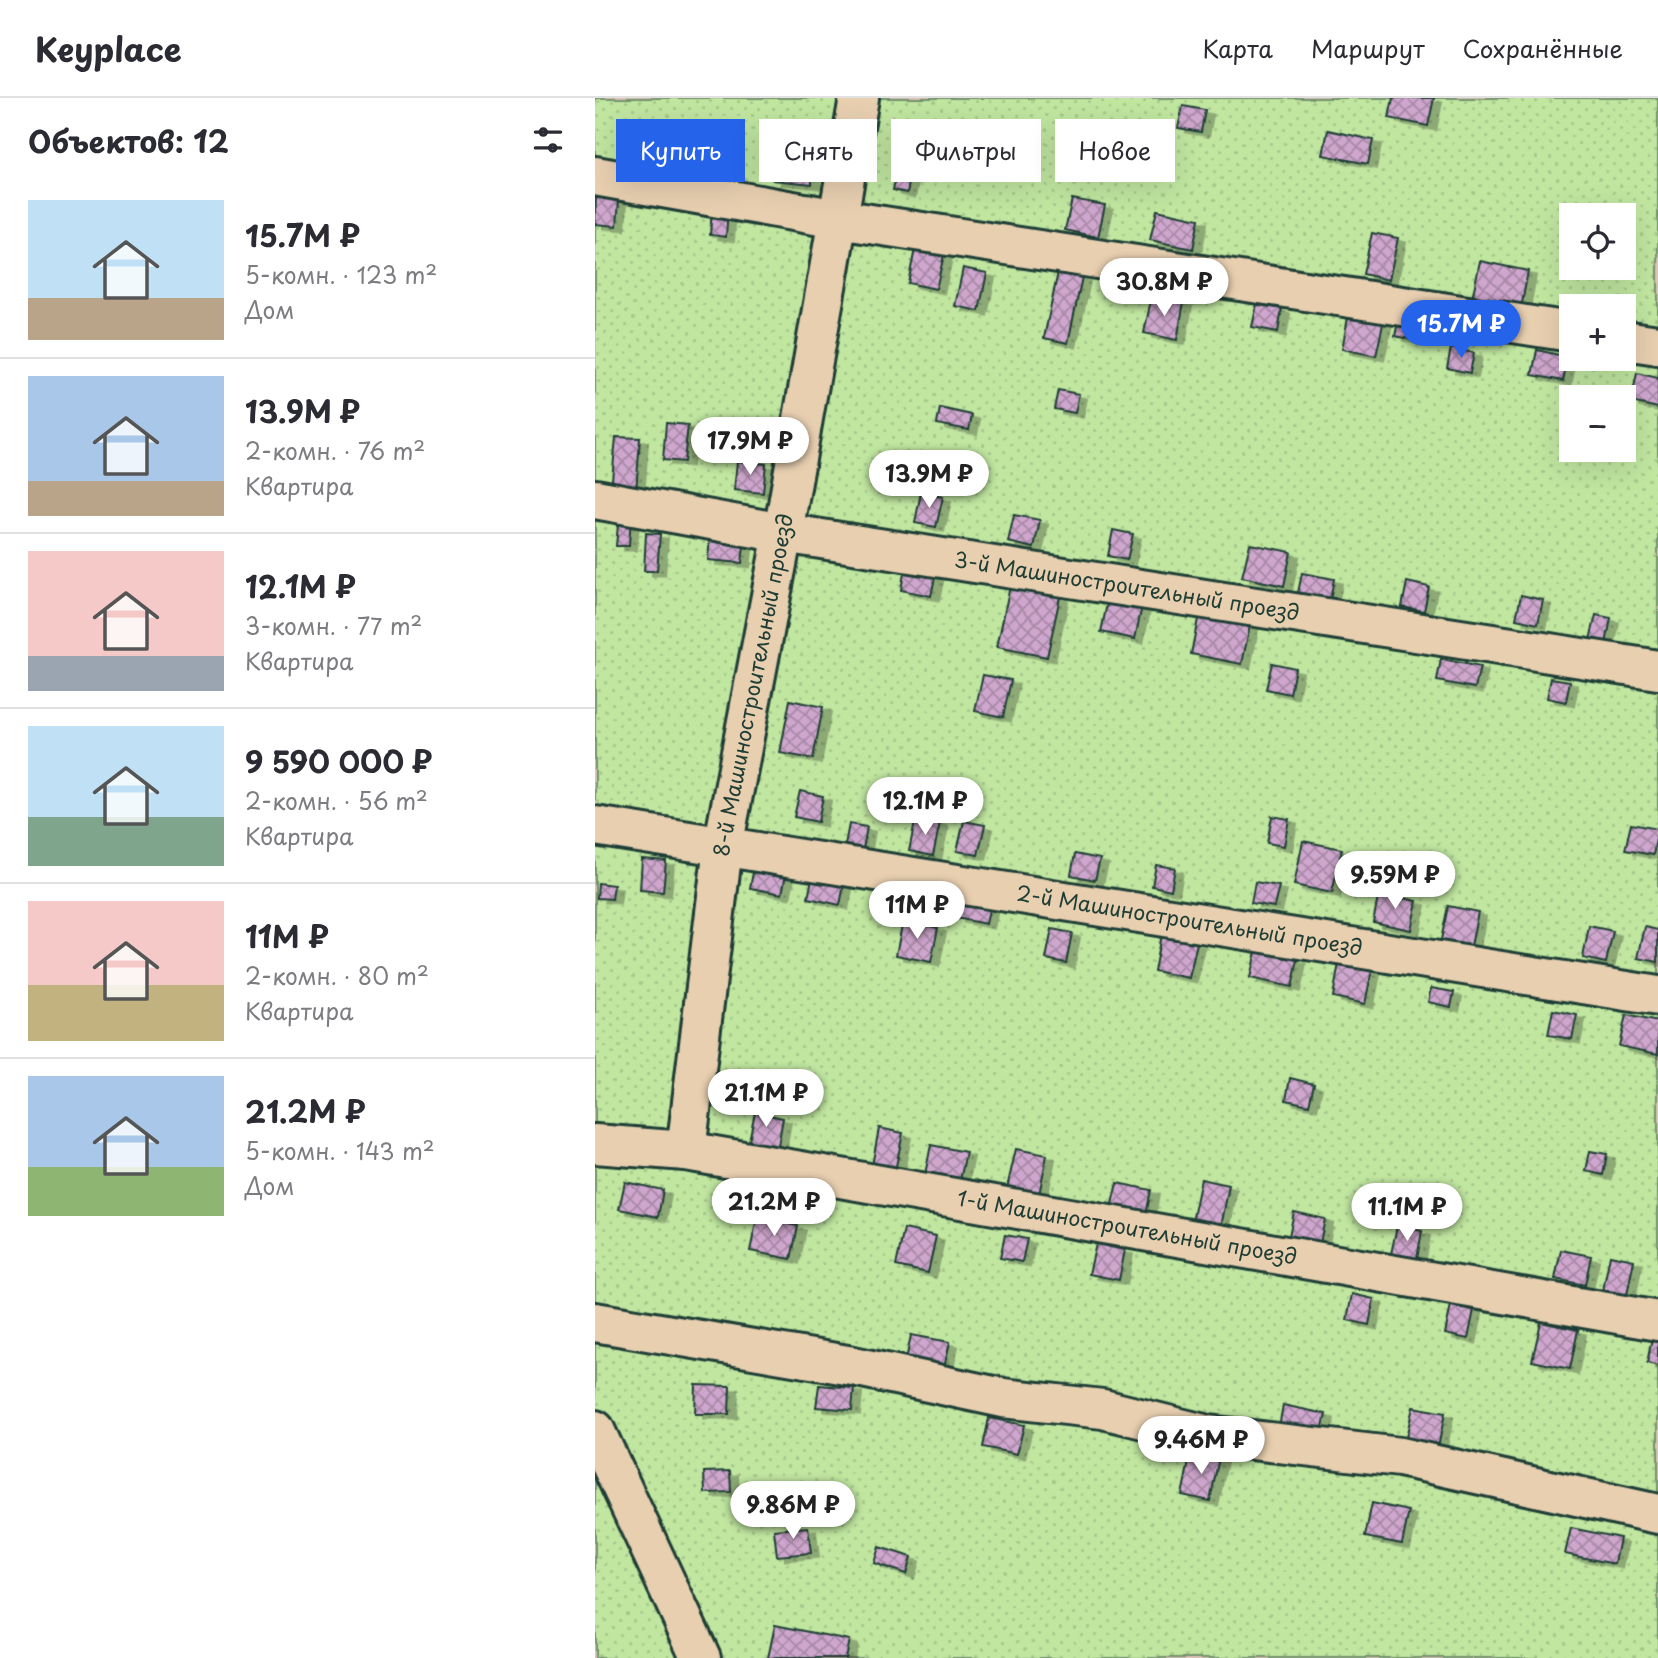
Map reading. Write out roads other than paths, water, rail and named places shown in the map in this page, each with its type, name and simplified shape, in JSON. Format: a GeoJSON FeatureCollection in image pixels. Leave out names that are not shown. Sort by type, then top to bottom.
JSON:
{"type":"FeatureCollection","features":[{"type":"Feature","properties":{"kind":"street","name":"8-й Машиностроительный проезд"},"geometry":{"type":"LineString","coordinates":[[686,1152],[723,847],[783,533],[859,98]]}},
{"type":"Feature","properties":{"kind":"street"},"geometry":{"type":"LineString","coordinates":[[595,176],[838,219],[1559,330]]}},
{"type":"Feature","properties":{"kind":"street"},"geometry":{"type":"LineString","coordinates":[[1636,342],[1658,345]]}},
{"type":"Feature","properties":{"kind":"street","name":"3-й Машиностроительный проезд"},"geometry":{"type":"LineString","coordinates":[[595,499],[783,533],[1658,670]]}},
{"type":"Feature","properties":{"kind":"street","name":"2-й Машиностроительный проезд"},"geometry":{"type":"LineString","coordinates":[[595,826],[1658,996]]}},
{"type":"Feature","properties":{"kind":"street","name":"1-й Машиностроительный проезд"},"geometry":{"type":"LineString","coordinates":[[595,1144],[686,1152],[1658,1321]]}},
{"type":"Feature","properties":{"kind":"street"},"geometry":{"type":"LineString","coordinates":[[595,1322],[853,1366],[1003,1398],[1103,1409],[1208,1435],[1401,1457],[1658,1514]]}},
{"type":"Feature","properties":{"kind":"street"},"geometry":{"type":"LineString","coordinates":[[595,1430],[701,1658]]}}]}
